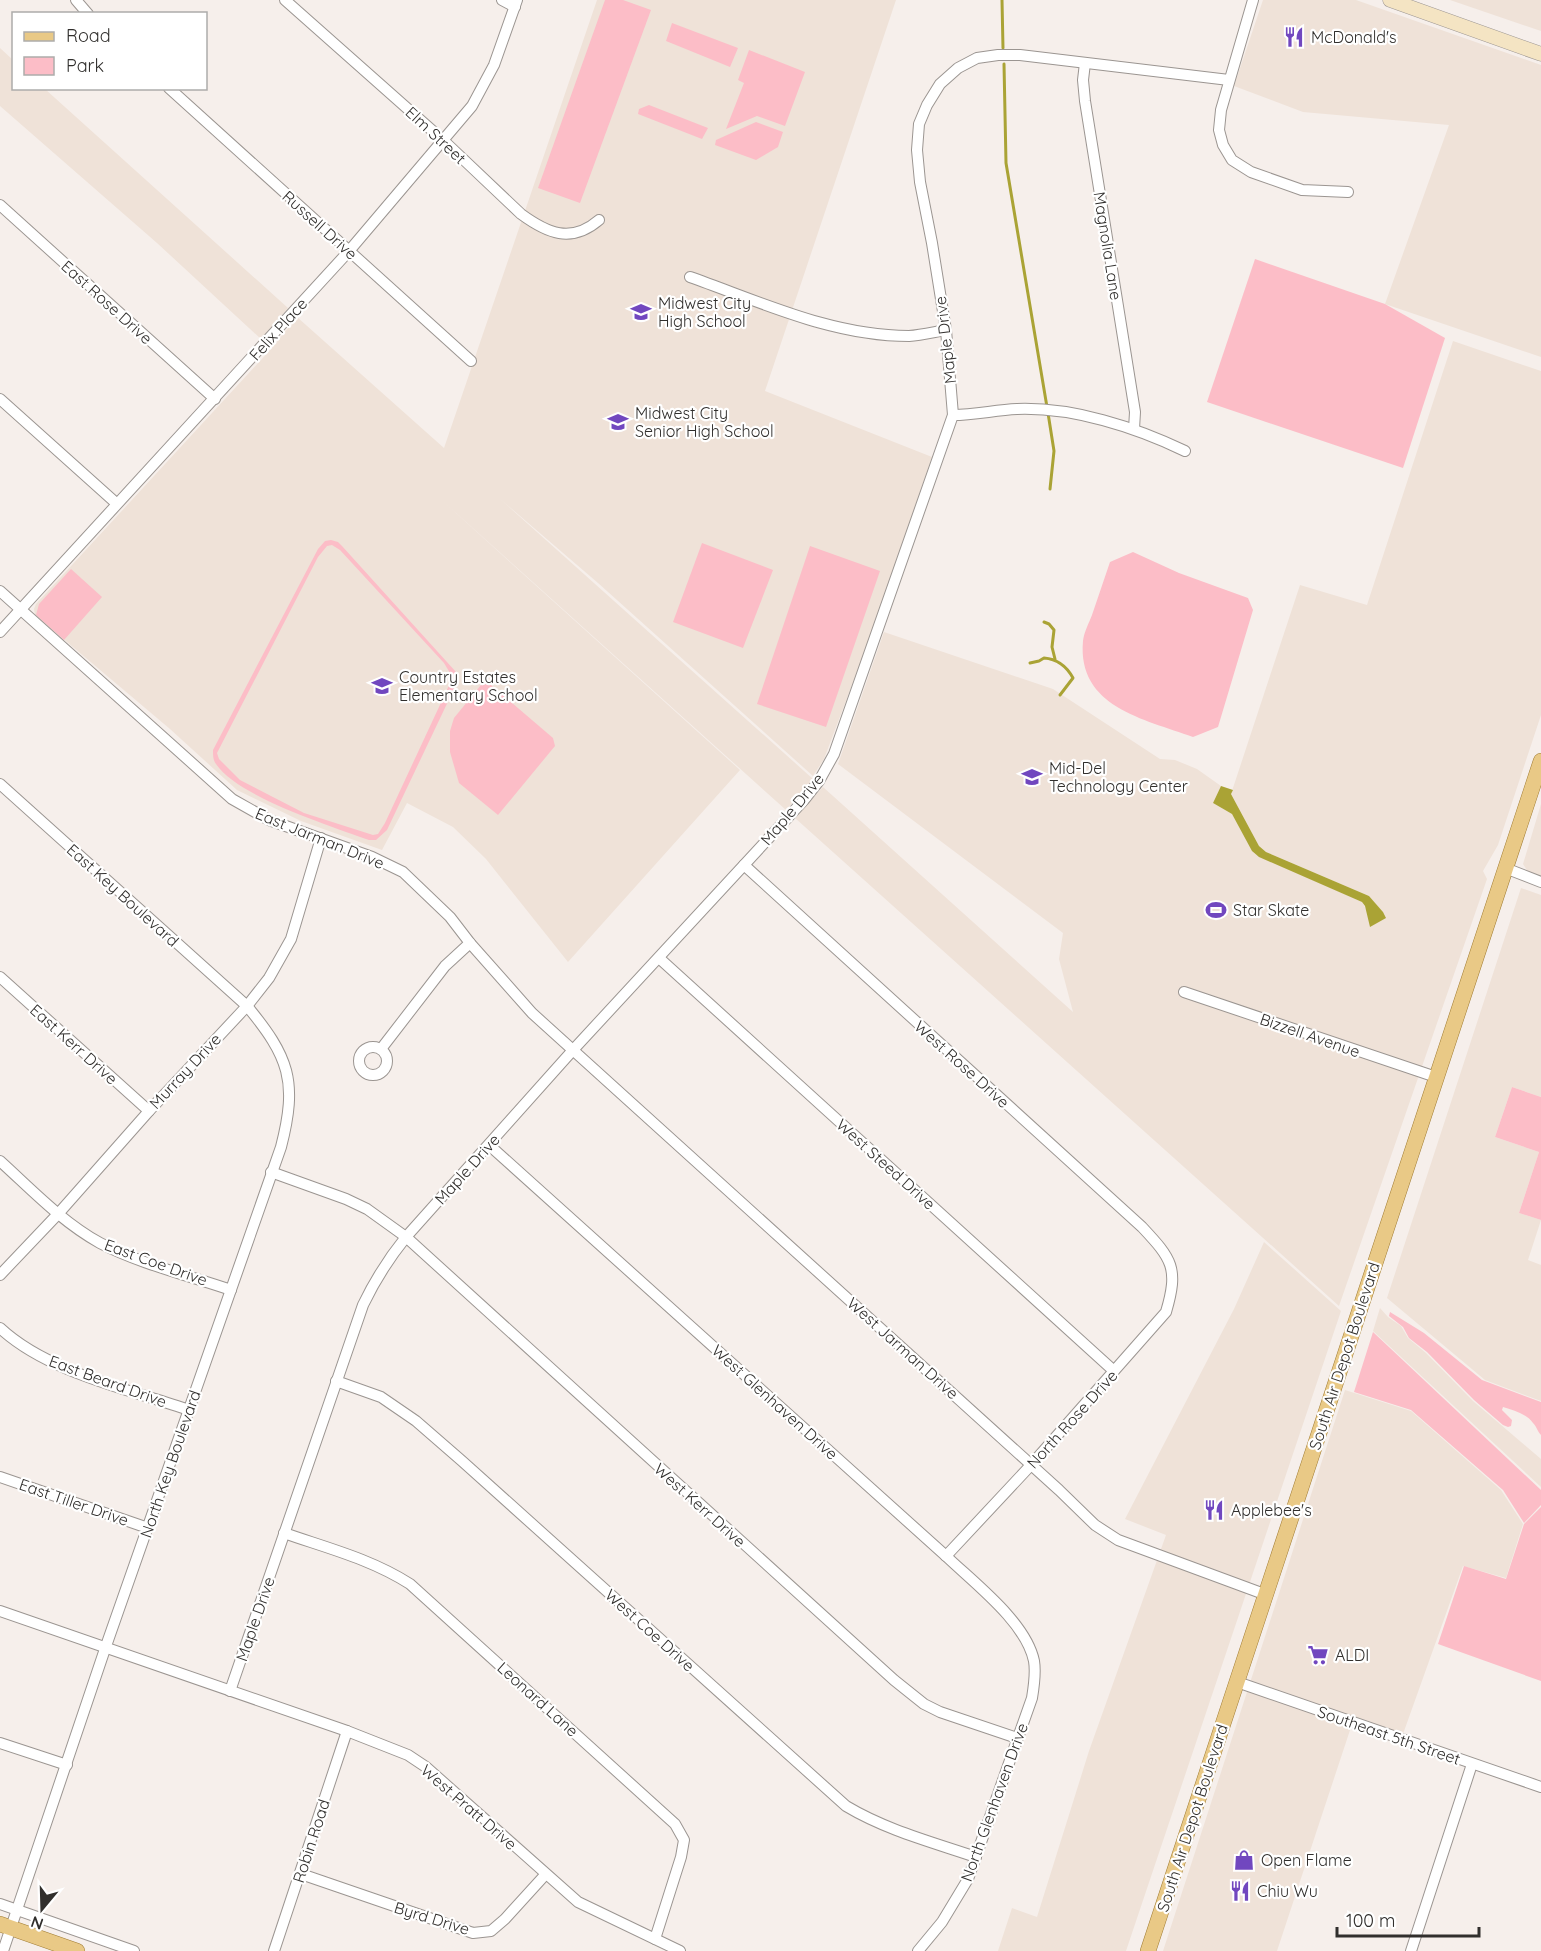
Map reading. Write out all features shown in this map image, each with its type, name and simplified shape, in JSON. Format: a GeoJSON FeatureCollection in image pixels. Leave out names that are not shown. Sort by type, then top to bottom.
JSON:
{"type":"FeatureCollection","features":[{"type":"Feature","properties":{"kind":"main road"},"geometry":{"type":"LineString","coordinates":[[1390,0],[1541,54]]}},
{"type":"Feature","properties":{"kind":"main road","name":"South Air Depot Boulevard"},"geometry":{"type":"LineString","coordinates":[[1148,1951],[1264,1594],[1541,761]]}},
{"type":"Feature","properties":{"kind":"main road"},"geometry":{"type":"LineString","coordinates":[[5,1926],[78,1951]]}},
{"type":"Feature","properties":{"kind":"street"},"geometry":{"type":"LineString","coordinates":[[76,0],[86,12]]}},
{"type":"Feature","properties":{"kind":"street","name":"Elm Street"},"geometry":{"type":"LineString","coordinates":[[285,0],[534,224],[565,234],[582,232],[599,220]]}},
{"type":"Feature","properties":{"kind":"street"},"geometry":{"type":"LineString","coordinates":[[502,0],[516,3]]}},
{"type":"Feature","properties":{"kind":"street"},"geometry":{"type":"LineString","coordinates":[[1253,0],[1221,110],[1219,130],[1223,145],[1232,160],[1251,172],[1302,190],[1348,192]]}},
{"type":"Feature","properties":{"kind":"street","name":"Felix Place"},"geometry":{"type":"LineString","coordinates":[[0,632],[116,503],[215,399],[349,252],[444,141],[472,106],[484,85],[516,3]]}},
{"type":"Feature","properties":{"kind":"street","name":"Maple Drive"},"geometry":{"type":"LineString","coordinates":[[230,1692],[336,1381],[363,1305],[373,1284],[406,1237],[819,781],[834,754],[953,415],[946,330],[920,182],[917,150],[919,124],[940,84],[958,68],[977,58],[1020,54],[1229,80]]}},
{"type":"Feature","properties":{"kind":"street","name":"Magnolia Lane"},"geometry":{"type":"LineString","coordinates":[[1085,63],[1083,80],[1085,101],[1135,412],[1134,429]]}},
{"type":"Feature","properties":{"kind":"street","name":"Russell Drive"},"geometry":{"type":"LineString","coordinates":[[171,90],[471,361]]}},
{"type":"Feature","properties":{"kind":"street","name":"East Rose Drive"},"geometry":{"type":"LineString","coordinates":[[0,205],[215,399]]}},
{"type":"Feature","properties":{"kind":"street"},"geometry":{"type":"LineString","coordinates":[[690,277],[782,311],[848,330],[911,336],[946,330]]}},
{"type":"Feature","properties":{"kind":"street"},"geometry":{"type":"LineString","coordinates":[[0,399],[116,503]]}},
{"type":"Feature","properties":{"kind":"street"},"geometry":{"type":"LineString","coordinates":[[953,415],[975,415],[1015,409],[1059,411],[1134,429],[1185,451]]}},
{"type":"Feature","properties":{"kind":"street","name":"East Jarman Drive"},"geometry":{"type":"LineString","coordinates":[[0,591],[232,800],[268,820],[372,857],[403,872],[450,917],[532,1013],[573,1050]]}},
{"type":"Feature","properties":{"kind":"street","name":"East Key Boulevard"},"geometry":{"type":"LineString","coordinates":[[0,784],[247,1006]]}},
{"type":"Feature","properties":{"kind":"street","name":"Murray Drive"},"geometry":{"type":"LineString","coordinates":[[0,1275],[247,1006],[269,978],[291,939],[321,838]]}},
{"type":"Feature","properties":{"kind":"street","name":"West Rose Drive"},"geometry":{"type":"LineString","coordinates":[[744,865],[1142,1227],[1164,1250],[1173,1269]]}},
{"type":"Feature","properties":{"kind":"street"},"geometry":{"type":"LineString","coordinates":[[1505,867],[1541,882]]}},
{"type":"Feature","properties":{"kind":"street"},"geometry":{"type":"LineString","coordinates":[[381,1049],[445,966],[470,943]]}},
{"type":"Feature","properties":{"kind":"street","name":"West Steed Drive"},"geometry":{"type":"LineString","coordinates":[[659,958],[1114,1371]]}},
{"type":"Feature","properties":{"kind":"street","name":"East Kerr Drive"},"geometry":{"type":"LineString","coordinates":[[0,977],[149,1111]]}},
{"type":"Feature","properties":{"kind":"street","name":"Bizzell Avenue"},"geometry":{"type":"LineString","coordinates":[[1184,992],[1436,1077]]}},
{"type":"Feature","properties":{"kind":"street","name":"North Key Boulevard"},"geometry":{"type":"LineString","coordinates":[[3,1946],[5,1926],[17,1910],[289,1117],[290,1095],[287,1067],[264,1027],[247,1006]]}},
{"type":"Feature","properties":{"kind":"street","name":"West Jarman Drive"},"geometry":{"type":"LineString","coordinates":[[573,1050],[1095,1525],[1118,1540],[1264,1594]]}},
{"type":"Feature","properties":{"kind":"street","name":"West Glenhaven Drive"},"geometry":{"type":"LineString","coordinates":[[489,1145],[946,1556],[1015,1622],[1027,1638],[1034,1661],[1035,1675]]}},
{"type":"Feature","properties":{"kind":"street","name":"East Coe Drive"},"geometry":{"type":"LineString","coordinates":[[0,1161],[58,1214],[100,1242],[120,1252],[231,1290]]}},
{"type":"Feature","properties":{"kind":"street"},"geometry":{"type":"LineString","coordinates":[[271,1172],[367,1209],[406,1237]]}},
{"type":"Feature","properties":{"kind":"street","name":"West Kerr Drive"},"geometry":{"type":"LineString","coordinates":[[406,1237],[894,1680],[924,1704],[940,1712],[1017,1738]]}},
{"type":"Feature","properties":{"kind":"street","name":"North Rose Drive"},"geometry":{"type":"LineString","coordinates":[[946,1556],[1031,1465],[1166,1312],[1173,1288],[1173,1269]]}},
{"type":"Feature","properties":{"kind":"street","name":"East Beard Drive"},"geometry":{"type":"LineString","coordinates":[[0,1328],[15,1342],[63,1367],[189,1410]]}},
{"type":"Feature","properties":{"kind":"street","name":"West Coe Drive"},"geometry":{"type":"LineString","coordinates":[[336,1381],[381,1397],[416,1421],[846,1806],[881,1824],[976,1857]]}},
{"type":"Feature","properties":{"kind":"street","name":"East Tiller Drive"},"geometry":{"type":"LineString","coordinates":[[0,1477],[148,1528]]}},
{"type":"Feature","properties":{"kind":"street","name":"Leonard Lane"},"geometry":{"type":"LineString","coordinates":[[284,1533],[368,1561],[410,1584],[675,1824],[684,1840],[656,1940]]}},
{"type":"Feature","properties":{"kind":"street","name":"West Pratt Drive"},"geometry":{"type":"LineString","coordinates":[[0,1611],[347,1731],[408,1755],[426,1767],[578,1902],[680,1951]]}},
{"type":"Feature","properties":{"kind":"street","name":"North Glenhaven Drive"},"geometry":{"type":"LineString","coordinates":[[918,1951],[942,1922],[968,1879],[1032,1698],[1035,1675]]}},
{"type":"Feature","properties":{"kind":"street","name":"Southeast 5th Street"},"geometry":{"type":"LineString","coordinates":[[1237,1682],[1541,1787]]}},
{"type":"Feature","properties":{"kind":"street","name":"Robin Road"},"geometry":{"type":"LineString","coordinates":[[274,1951],[347,1731]]}},
{"type":"Feature","properties":{"kind":"street"},"geometry":{"type":"LineString","coordinates":[[0,1743],[67,1765]]}},
{"type":"Feature","properties":{"kind":"street"},"geometry":{"type":"LineString","coordinates":[[1411,1951],[1472,1764]]}},
{"type":"Feature","properties":{"kind":"street","name":"Byrd Drive"},"geometry":{"type":"LineString","coordinates":[[301,1874],[473,1933],[490,1931],[505,1919],[545,1875]]}},
{"type":"Feature","properties":{"kind":"street"},"geometry":{"type":"LineString","coordinates":[[0,1904],[134,1951]]}},
{"type":"Feature","properties":{"kind":"shaded area"},"geometry":{"type":"Polygon","coordinates":[[[597,0],[896,0],[765,391],[932,457],[869,640],[824,759],[813,776],[598,583],[499,498],[813,779],[786,810],[436,495],[740,770],[568,962],[486,859],[453,827],[407,803],[382,850],[301,821],[237,790],[170,729],[35,615],[34,609],[36,604],[272,348],[297,317],[444,448],[597,0]]]}},
{"type":"Feature","properties":{"kind":"shaded area"},"geometry":{"type":"Polygon","coordinates":[[[1263,0],[1356,0],[1541,65],[1541,357],[1385,304],[1449,125],[1303,112],[1234,86],[1263,0]]]}},
{"type":"Feature","properties":{"kind":"shaded area"},"geometry":{"type":"Polygon","coordinates":[[[1450,0],[1541,0],[1541,31],[1450,0]]]}},
{"type":"Feature","properties":{"kind":"shaded area"},"geometry":{"type":"Polygon","coordinates":[[[0,48],[12,59],[12,90],[46,90],[288,308],[261,339],[157,243],[0,106],[0,48]]]}},
{"type":"Feature","properties":{"kind":"shaded area"},"geometry":{"type":"Polygon","coordinates":[[[1453,341],[1541,371],[1541,715],[1498,845],[1483,871],[1487,879],[1339,1306],[795,818],[823,787],[1073,1012],[1059,959],[1063,933],[838,764],[884,632],[1053,689],[1160,759],[1175,760],[1197,769],[1221,786],[1213,803],[1232,814],[1255,854],[1362,902],[1366,909],[1383,912],[1369,896],[1266,852],[1259,846],[1231,794],[1300,585],[1367,605],[1453,341]]]}},
{"type":"Feature","properties":{"kind":"shaded area"},"geometry":{"type":"Polygon","coordinates":[[[1221,786],[1233,790],[1231,794],[1259,846],[1266,852],[1369,896],[1386,918],[1370,927],[1362,902],[1259,857],[1252,851],[1232,814],[1213,803],[1221,786]]]}},
{"type":"Feature","properties":{"kind":"shaded area"},"geometry":{"type":"Polygon","coordinates":[[[1541,804],[1541,876],[1528,872],[1523,864],[1541,804]]]}},
{"type":"Feature","properties":{"kind":"shaded area"},"geometry":{"type":"Polygon","coordinates":[[[1521,888],[1541,895],[1541,1097],[1512,1087],[1495,1137],[1539,1152],[1519,1213],[1541,1220],[1528,1260],[1541,1265],[1541,1401],[1485,1380],[1387,1298],[1521,888]]]}},
{"type":"Feature","properties":{"kind":"shaded area"},"geometry":{"type":"Polygon","coordinates":[[[1264,1242],[1341,1311],[1126,1951],[998,1951],[1012,1908],[1037,1917],[1089,1751],[1166,1535],[1125,1519],[1234,1309],[1264,1242]]]}},
{"type":"Feature","properties":{"kind":"shaded area"},"geometry":{"type":"Polygon","coordinates":[[[1380,1308],[1401,1326],[1408,1338],[1473,1401],[1541,1459],[1541,1487],[1373,1331],[1380,1308]]]}},
{"type":"Feature","properties":{"kind":"shaded area"},"geometry":{"type":"Polygon","coordinates":[[[1345,1390],[1411,1411],[1501,1490],[1523,1524],[1506,1578],[1463,1566],[1403,1734],[1354,1718],[1277,1951],[1163,1951],[1345,1390]]]}},
{"type":"Feature","properties":{"kind":"green space"},"geometry":{"type":"Polygon","coordinates":[[[605,0],[623,0],[651,10],[580,203],[538,188],[605,0]]]}},
{"type":"Feature","properties":{"kind":"green space"},"geometry":{"type":"Polygon","coordinates":[[[672,23],[738,48],[730,67],[666,41],[672,23]]]}},
{"type":"Feature","properties":{"kind":"green space"},"geometry":{"type":"Polygon","coordinates":[[[749,50],[805,72],[785,126],[757,116],[726,129],[744,83],[738,80],[749,50]]]}},
{"type":"Feature","properties":{"kind":"green space"},"geometry":{"type":"Polygon","coordinates":[[[649,105],[708,128],[702,139],[638,114],[639,109],[649,105]]]}},
{"type":"Feature","properties":{"kind":"green space"},"geometry":{"type":"Polygon","coordinates":[[[756,122],[783,132],[778,147],[756,160],[715,145],[716,140],[756,122]]]}},
{"type":"Feature","properties":{"kind":"green space"},"geometry":{"type":"Polygon","coordinates":[[[1255,259],[1385,304],[1445,338],[1403,468],[1207,402],[1255,259]]]}},
{"type":"Feature","properties":{"kind":"green space"},"geometry":{"type":"Polygon","coordinates":[[[325,541],[338,542],[456,672],[457,678],[453,691],[387,830],[376,840],[369,840],[332,827],[264,799],[227,776],[213,757],[213,750],[318,549],[325,541]],[[332,545],[327,546],[318,557],[217,753],[219,759],[240,780],[304,813],[373,835],[378,834],[385,823],[452,679],[444,663],[340,550],[332,545]]]}},
{"type":"Feature","properties":{"kind":"green space"},"geometry":{"type":"Polygon","coordinates":[[[702,543],[773,570],[743,648],[673,622],[702,543]]]}},
{"type":"Feature","properties":{"kind":"green space"},"geometry":{"type":"Polygon","coordinates":[[[810,546],[880,571],[826,727],[757,704],[810,546]]]}},
{"type":"Feature","properties":{"kind":"green space"},"geometry":{"type":"Polygon","coordinates":[[[1133,552],[1179,573],[1248,598],[1253,610],[1218,727],[1193,737],[1154,724],[1117,707],[1102,696],[1091,681],[1084,663],[1085,631],[1110,562],[1133,552]]]}},
{"type":"Feature","properties":{"kind":"green space"},"geometry":{"type":"Polygon","coordinates":[[[71,569],[102,597],[64,640],[36,615],[39,604],[71,569]]]}},
{"type":"Feature","properties":{"kind":"green space"},"geometry":{"type":"Polygon","coordinates":[[[485,680],[553,738],[555,746],[498,815],[459,783],[450,752],[450,731],[454,718],[485,680]]]}},
{"type":"Feature","properties":{"kind":"green space"},"geometry":{"type":"Polygon","coordinates":[[[1512,1087],[1541,1097],[1541,1220],[1519,1213],[1539,1152],[1495,1137],[1512,1087]]]}},
{"type":"Feature","properties":{"kind":"green space"},"geometry":{"type":"Polygon","coordinates":[[[1390,1312],[1424,1333],[1482,1380],[1541,1402],[1541,1435],[1527,1417],[1503,1407],[1502,1410],[1512,1420],[1511,1426],[1503,1425],[1474,1400],[1427,1352],[1409,1338],[1403,1327],[1389,1316],[1390,1312]]]}},
{"type":"Feature","properties":{"kind":"green space"},"geometry":{"type":"Polygon","coordinates":[[[1373,1332],[1541,1490],[1541,1505],[1524,1523],[1503,1490],[1411,1410],[1354,1392],[1373,1332]]]}},
{"type":"Feature","properties":{"kind":"green space"},"geometry":{"type":"Polygon","coordinates":[[[1541,1507],[1541,1681],[1438,1644],[1464,1566],[1506,1579],[1524,1524],[1541,1507]]]}},
{"type":"Feature","properties":{"kind":"waterway"},"geometry":{"type":"LineString","coordinates":[[1002,0],[1003,48]]}},
{"type":"Feature","properties":{"kind":"waterway"},"geometry":{"type":"LineString","coordinates":[[1004,64],[1006,163],[1047,407]]}},
{"type":"Feature","properties":{"kind":"waterway"},"geometry":{"type":"LineString","coordinates":[[1048,413],[1054,451],[1050,489]]}},
{"type":"Feature","properties":{"kind":"waterway"},"geometry":{"type":"LineString","coordinates":[[1044,622],[1054,630],[1052,647],[1055,659]]}},
{"type":"Feature","properties":{"kind":"waterway"},"geometry":{"type":"LineString","coordinates":[[1030,663],[1044,658],[1057,662],[1068,670],[1073,678],[1060,695]]}},
{"type":"Feature","properties":{"kind":"place","name":"McDonald's"},"geometry":{"type":"Point","coordinates":[1294,37]}},
{"type":"Feature","properties":{"kind":"place","name":"Midwest City High School"},"geometry":{"type":"Point","coordinates":[641,312]}},
{"type":"Feature","properties":{"kind":"place","name":"Midwest City Senior High School"},"geometry":{"type":"Point","coordinates":[618,422]}},
{"type":"Feature","properties":{"kind":"place","name":"Country Estates Elementary School"},"geometry":{"type":"Point","coordinates":[382,686]}},
{"type":"Feature","properties":{"kind":"place","name":"Mid-Del Technology Center"},"geometry":{"type":"Point","coordinates":[1032,777]}},
{"type":"Feature","properties":{"kind":"place","name":"Star Skate"},"geometry":{"type":"Point","coordinates":[1216,910]}},
{"type":"Feature","properties":{"kind":"place","name":"Applebee's"},"geometry":{"type":"Point","coordinates":[1214,1510]}},
{"type":"Feature","properties":{"kind":"place","name":"ALDI"},"geometry":{"type":"Point","coordinates":[1318,1655]}},
{"type":"Feature","properties":{"kind":"place","name":"Open Flame"},"geometry":{"type":"Point","coordinates":[1244,1860]}},
{"type":"Feature","properties":{"kind":"place","name":"Chiu Wu"},"geometry":{"type":"Point","coordinates":[1240,1891]}}]}
